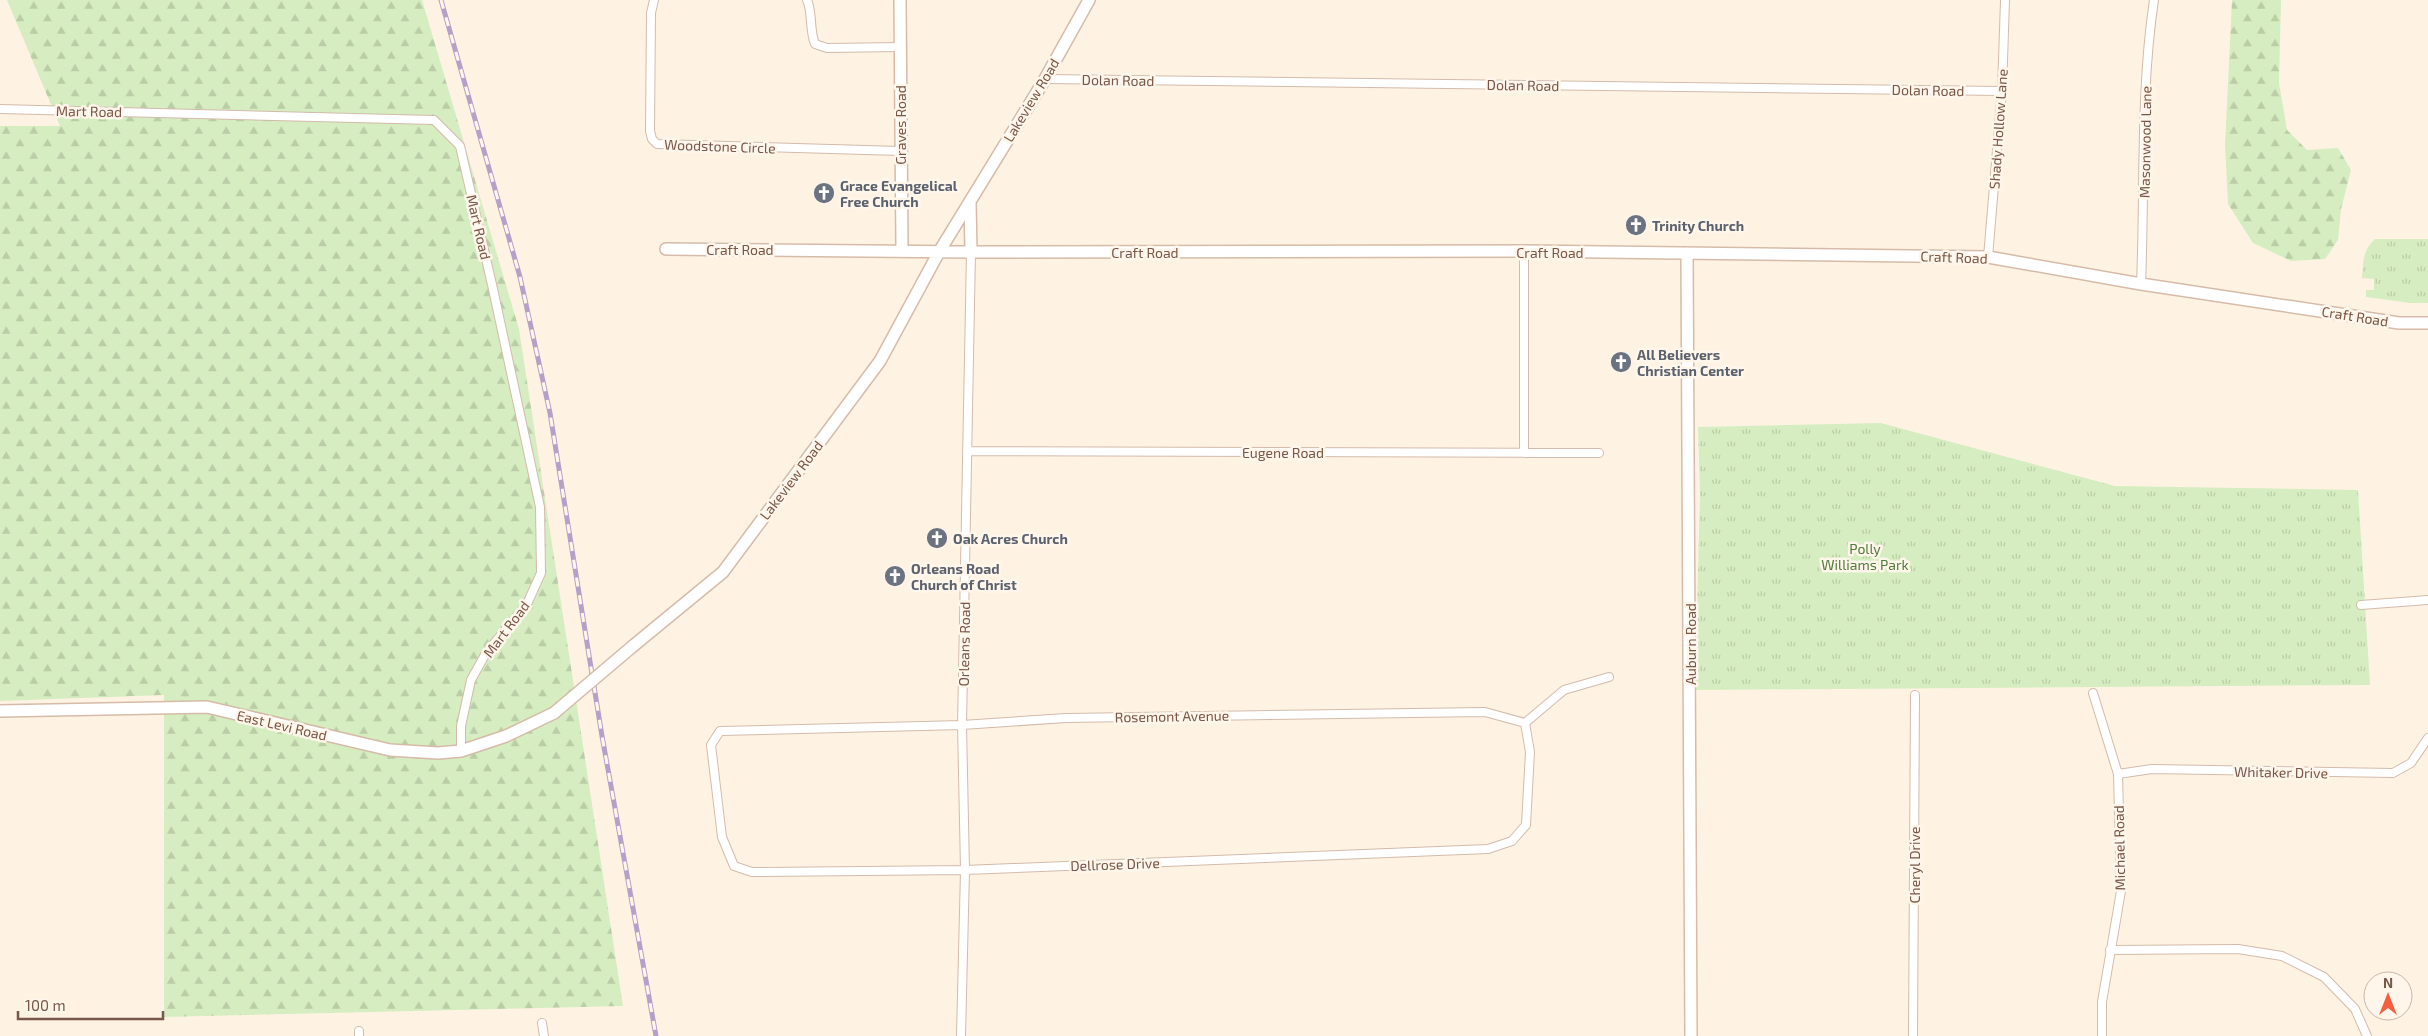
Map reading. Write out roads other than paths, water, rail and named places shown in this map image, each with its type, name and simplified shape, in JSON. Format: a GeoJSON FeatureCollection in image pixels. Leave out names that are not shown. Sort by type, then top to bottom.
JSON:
{"type":"FeatureCollection","features":[{"type":"Feature","properties":{"kind":"street","name":"Woodstone Circle"},"geometry":{"type":"LineString","coordinates":[[654,0],[651,13],[650,131],[652,139],[657,144],[900,151]]}},
{"type":"Feature","properties":{"kind":"street"},"geometry":{"type":"LineString","coordinates":[[807,0],[810,6],[810,32],[814,44],[827,48],[900,47]]}},
{"type":"Feature","properties":{"kind":"street","name":"Graves Road"},"geometry":{"type":"LineString","coordinates":[[900,0],[902,250]]}},
{"type":"Feature","properties":{"kind":"street","name":"Lakeview Road"},"geometry":{"type":"LineString","coordinates":[[554,713],[723,572],[880,361],[939,252],[1089,0]]}},
{"type":"Feature","properties":{"kind":"street","name":"Shady Hollow Lane"},"geometry":{"type":"LineString","coordinates":[[1988,257],[2002,91],[2005,0]]}},
{"type":"Feature","properties":{"kind":"street","name":"Masonwood Lane"},"geometry":{"type":"LineString","coordinates":[[2142,284],[2146,102],[2150,28],[2154,0]]}},
{"type":"Feature","properties":{"kind":"street","name":"Dolan Road"},"geometry":{"type":"LineString","coordinates":[[1044,78],[2002,91]]}},
{"type":"Feature","properties":{"kind":"street","name":"Mart Road"},"geometry":{"type":"LineString","coordinates":[[0,109],[434,120],[460,146],[540,507],[541,573],[527,604],[486,653],[471,680],[462,726],[460,751]]}},
{"type":"Feature","properties":{"kind":"street"},"geometry":{"type":"LineString","coordinates":[[970,200],[971,252]]}},
{"type":"Feature","properties":{"kind":"street","name":"Craft Road"},"geometry":{"type":"LineString","coordinates":[[666,249],[902,250],[939,252],[1524,251],[1988,257],[2142,284],[2399,323],[2428,323]]}},
{"type":"Feature","properties":{"kind":"street"},"geometry":{"type":"LineString","coordinates":[[1524,251],[1524,453]]}},
{"type":"Feature","properties":{"kind":"street","name":"Orleans Road"},"geometry":{"type":"LineString","coordinates":[[961,1036],[964,870],[962,725],[971,252]]}},
{"type":"Feature","properties":{"kind":"street","name":"Auburn Road"},"geometry":{"type":"LineString","coordinates":[[1687,253],[1691,1036]]}},
{"type":"Feature","properties":{"kind":"street","name":"Eugene Road"},"geometry":{"type":"LineString","coordinates":[[967,451],[1600,453]]}},
{"type":"Feature","properties":{"kind":"street"},"geometry":{"type":"LineString","coordinates":[[2361,605],[2428,600]]}},
{"type":"Feature","properties":{"kind":"street"},"geometry":{"type":"LineString","coordinates":[[1524,723],[1564,690],[1609,676]]}},
{"type":"Feature","properties":{"kind":"street","name":"Michael Road"},"geometry":{"type":"LineString","coordinates":[[2093,693],[2118,774],[2121,891],[2102,1002],[2102,1036]]}},
{"type":"Feature","properties":{"kind":"street","name":"Cheryl Drive"},"geometry":{"type":"LineString","coordinates":[[1913,1036],[1914,694]]}},
{"type":"Feature","properties":{"kind":"street","name":"East Levi Road"},"geometry":{"type":"LineString","coordinates":[[0,710],[207,707],[390,750],[460,751],[506,736],[554,713]]}},
{"type":"Feature","properties":{"kind":"street","name":"Rosemont Avenue"},"geometry":{"type":"LineString","coordinates":[[720,731],[962,725],[1066,718],[1475,712],[1485,712],[1524,723]]}},
{"type":"Feature","properties":{"kind":"street","name":"Dellrose Drive"},"geometry":{"type":"LineString","coordinates":[[720,731],[711,745],[722,837],[734,866],[752,872],[964,870],[1488,849],[1512,841],[1526,825],[1530,752],[1524,723]]}},
{"type":"Feature","properties":{"kind":"street","name":"Whitaker Drive"},"geometry":{"type":"LineString","coordinates":[[2118,774],[2152,769],[2393,773],[2411,763],[2428,738]]}},
{"type":"Feature","properties":{"kind":"street"},"geometry":{"type":"LineString","coordinates":[[2110,950],[2238,949],[2282,956],[2324,977],[2355,1009],[2368,1036]]}},
{"type":"Feature","properties":{"kind":"street"},"geometry":{"type":"LineString","coordinates":[[542,1023],[544,1036]]}},
{"type":"Feature","properties":{"kind":"railway"},"geometry":{"type":"LineString","coordinates":[[441,0],[520,277],[550,413],[602,736],[656,1036]]}},
{"type":"Feature","properties":{"kind":"place","name":"Grace Evangelical Free Church"},"geometry":{"type":"Point","coordinates":[824,193]}},
{"type":"Feature","properties":{"kind":"place","name":"Trinity Church"},"geometry":{"type":"Point","coordinates":[1636,225]}},
{"type":"Feature","properties":{"kind":"place","name":"All Believers Christian Center"},"geometry":{"type":"Point","coordinates":[1621,362]}},
{"type":"Feature","properties":{"kind":"place","name":"Oak Acres Church"},"geometry":{"type":"Point","coordinates":[937,538]}},
{"type":"Feature","properties":{"kind":"place","name":"Orleans Road Church of Christ"},"geometry":{"type":"Point","coordinates":[895,576]}},
{"type":"Feature","properties":{"kind":"park label","name":"Polly Williams Park"},"geometry":{"type":"Point","coordinates":[1865,556]}}]}
